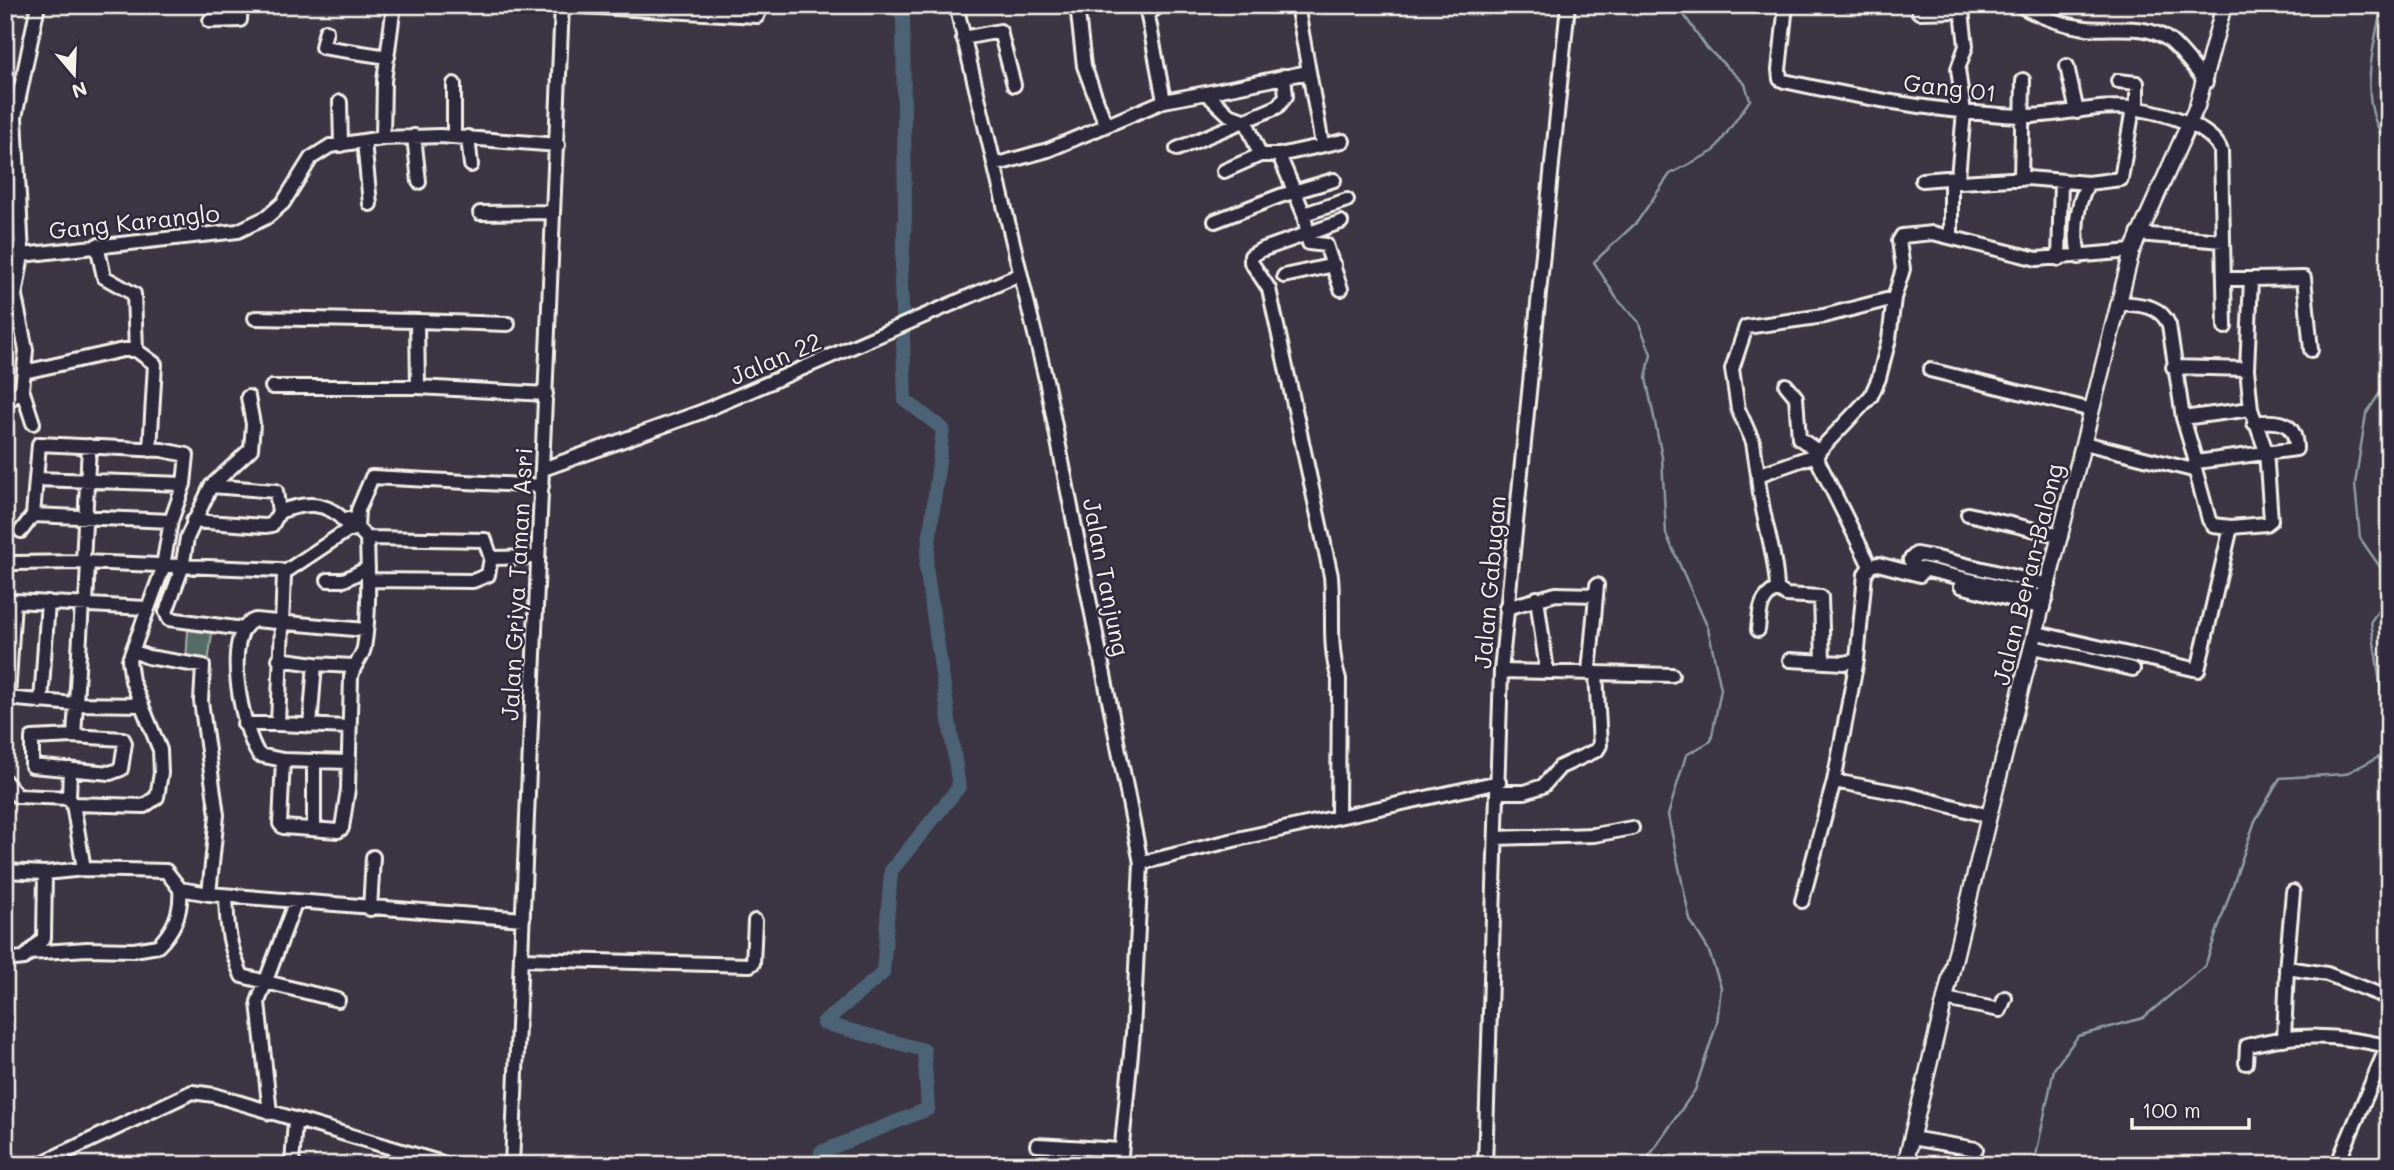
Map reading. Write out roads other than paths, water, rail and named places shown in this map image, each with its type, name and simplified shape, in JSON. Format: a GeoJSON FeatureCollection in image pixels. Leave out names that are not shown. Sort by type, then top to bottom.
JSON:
{"type":"FeatureCollection","features":[{"type":"Feature","properties":{"kind":"main road","name":"Jalan Beran-Balong"},"geometry":{"type":"LineString","coordinates":[[1905,1165],[1989,816],[2132,251],[2206,82],[2224,5]]}},
{"type":"Feature","properties":{"kind":"street"},"geometry":{"type":"LineString","coordinates":[[9,118],[38,5]]}},
{"type":"Feature","properties":{"kind":"street"},"geometry":{"type":"LineString","coordinates":[[210,21],[240,20],[241,5]]}},
{"type":"Feature","properties":{"kind":"street"},"geometry":{"type":"LineString","coordinates":[[383,138],[394,5]]}},
{"type":"Feature","properties":{"kind":"street"},"geometry":{"type":"LineString","coordinates":[[562,5],[713,9],[757,16],[762,5]]}},
{"type":"Feature","properties":{"kind":"street","name":"Jalan Griya Taman Asri"},"geometry":{"type":"LineString","coordinates":[[512,1165],[538,556],[537,486],[543,469],[562,5]]}},
{"type":"Feature","properties":{"kind":"street","name":"Jalan Tanjung"},"geometry":{"type":"LineString","coordinates":[[956,5],[1046,380],[1141,863],[1133,1033],[1119,1165]]}},
{"type":"Feature","properties":{"kind":"street"},"geometry":{"type":"LineString","coordinates":[[1077,5],[1084,66],[1105,123]]}},
{"type":"Feature","properties":{"kind":"street"},"geometry":{"type":"LineString","coordinates":[[1160,5],[1147,10],[1164,101]]}},
{"type":"Feature","properties":{"kind":"street"},"geometry":{"type":"LineString","coordinates":[[1297,5],[1322,144]]}},
{"type":"Feature","properties":{"kind":"street","name":"Jalan Gabugan"},"geometry":{"type":"LineString","coordinates":[[1485,1165],[1501,671],[1568,5]]}},
{"type":"Feature","properties":{"kind":"street","name":"Gang 01"},"geometry":{"type":"LineString","coordinates":[[1786,5],[1780,79],[1826,90],[1964,112],[2024,116],[2135,108],[2188,125],[2210,136],[2221,151],[2223,241]]}},
{"type":"Feature","properties":{"kind":"street"},"geometry":{"type":"LineString","coordinates":[[2019,5],[2053,20],[2084,28],[2145,30],[2158,34],[2169,40],[2206,82]]}},
{"type":"Feature","properties":{"kind":"street"},"geometry":{"type":"LineString","coordinates":[[1919,12],[1962,8],[1966,46],[1958,69],[1964,112],[1955,178],[1951,237]]}},
{"type":"Feature","properties":{"kind":"street"},"geometry":{"type":"LineString","coordinates":[[326,31],[322,47],[388,57]]}},
{"type":"Feature","properties":{"kind":"street"},"geometry":{"type":"LineString","coordinates":[[963,38],[1000,31],[1014,85]]}},
{"type":"Feature","properties":{"kind":"street"},"geometry":{"type":"LineString","coordinates":[[2067,66],[2077,112]]}},
{"type":"Feature","properties":{"kind":"street"},"geometry":{"type":"LineString","coordinates":[[994,165],[1048,150],[1105,123],[1164,101],[1308,72]]}},
{"type":"Feature","properties":{"kind":"street"},"geometry":{"type":"LineString","coordinates":[[1177,149],[1278,107],[1286,96],[1284,76]]}},
{"type":"Feature","properties":{"kind":"street"},"geometry":{"type":"LineString","coordinates":[[2021,179],[2023,80]]}},
{"type":"Feature","properties":{"kind":"street"},"geometry":{"type":"LineString","coordinates":[[1922,180],[1955,178],[1964,183],[2021,179],[2088,183],[2121,179],[2135,108],[2137,83],[2118,81]]}},
{"type":"Feature","properties":{"kind":"street"},"geometry":{"type":"LineString","coordinates":[[454,84],[461,137],[471,165]]}},
{"type":"Feature","properties":{"kind":"street"},"geometry":{"type":"LineString","coordinates":[[1206,93],[1229,115],[1246,121],[1260,155]]}},
{"type":"Feature","properties":{"kind":"street"},"geometry":{"type":"LineString","coordinates":[[5,102],[9,118],[22,251],[15,296],[25,332],[22,389],[33,423]]}},
{"type":"Feature","properties":{"kind":"street"},"geometry":{"type":"LineString","coordinates":[[340,102],[341,145],[414,136],[558,145]]}},
{"type":"Feature","properties":{"kind":"street"},"geometry":{"type":"LineString","coordinates":[[414,136],[419,182]]}},
{"type":"Feature","properties":{"kind":"street"},"geometry":{"type":"LineString","coordinates":[[364,141],[370,204]]}},
{"type":"Feature","properties":{"kind":"street"},"geometry":{"type":"LineString","coordinates":[[1224,170],[1260,155],[1279,155],[1343,141]]}},
{"type":"Feature","properties":{"kind":"street","name":"Gang Karanglo"},"geometry":{"type":"LineString","coordinates":[[5,249],[22,251],[226,234],[267,217],[283,203],[311,158],[320,150],[341,145]]}},
{"type":"Feature","properties":{"kind":"street"},"geometry":{"type":"LineString","coordinates":[[1279,155],[1304,214],[1309,243],[1326,245],[1341,289]]}},
{"type":"Feature","properties":{"kind":"street"},"geometry":{"type":"LineString","coordinates":[[1215,221],[1334,180]]}},
{"type":"Feature","properties":{"kind":"street"},"geometry":{"type":"LineString","coordinates":[[2059,259],[2061,181]]}},
{"type":"Feature","properties":{"kind":"street"},"geometry":{"type":"LineString","coordinates":[[2079,257],[2078,204],[2088,183]]}},
{"type":"Feature","properties":{"kind":"street"},"geometry":{"type":"LineString","coordinates":[[1304,214],[1347,200]]}},
{"type":"Feature","properties":{"kind":"street"},"geometry":{"type":"LineString","coordinates":[[481,213],[553,212]]}},
{"type":"Feature","properties":{"kind":"street"},"geometry":{"type":"LineString","coordinates":[[1338,817],[1339,679],[1332,662],[1335,620],[1332,576],[1267,283],[1254,266],[1251,256],[1340,222]]}},
{"type":"Feature","properties":{"kind":"street"},"geometry":{"type":"LineString","coordinates":[[1758,475],[1817,454],[1871,396],[1879,378],[1889,339],[1894,298],[1903,270],[1899,241],[1902,236],[1933,233],[2037,259],[2132,251]]}},
{"type":"Feature","properties":{"kind":"street"},"geometry":{"type":"LineString","coordinates":[[2138,234],[2223,241],[2226,279],[2225,327]]}},
{"type":"Feature","properties":{"kind":"street"},"geometry":{"type":"LineString","coordinates":[[97,245],[104,277],[134,294],[136,350]]}},
{"type":"Feature","properties":{"kind":"street"},"geometry":{"type":"LineString","coordinates":[[1284,276],[1334,265]]}},
{"type":"Feature","properties":{"kind":"street","name":"Jalan 22"},"geometry":{"type":"LineString","coordinates":[[543,469],[701,412],[1019,275]]}},
{"type":"Feature","properties":{"kind":"street"},"geometry":{"type":"LineString","coordinates":[[2226,279],[2304,278],[2311,350]]}},
{"type":"Feature","properties":{"kind":"street"},"geometry":{"type":"LineString","coordinates":[[2119,303],[2150,307],[2165,315],[2169,325],[2183,418],[2209,520],[2213,525],[2231,527],[2266,524],[2271,520],[2266,450],[2254,423],[2247,369],[2251,279]]}},
{"type":"Feature","properties":{"kind":"street"},"geometry":{"type":"LineString","coordinates":[[1777,589],[1776,561],[1763,516],[1753,442],[1738,409],[1732,369],[1746,327],[1824,316],[1894,298]]}},
{"type":"Feature","properties":{"kind":"street"},"geometry":{"type":"LineString","coordinates":[[255,318],[508,324]]}},
{"type":"Feature","properties":{"kind":"street"},"geometry":{"type":"LineString","coordinates":[[417,321],[418,387]]}},
{"type":"Feature","properties":{"kind":"street"},"geometry":{"type":"LineString","coordinates":[[24,372],[122,350],[136,350],[155,364],[150,450]]}},
{"type":"Feature","properties":{"kind":"street"},"geometry":{"type":"LineString","coordinates":[[2174,367],[2247,369]]}},
{"type":"Feature","properties":{"kind":"street"},"geometry":{"type":"LineString","coordinates":[[1930,370],[2092,410]]}},
{"type":"Feature","properties":{"kind":"street"},"geometry":{"type":"LineString","coordinates":[[1786,385],[1796,397],[1799,438],[1817,454],[1870,566]]}},
{"type":"Feature","properties":{"kind":"street"},"geometry":{"type":"LineString","coordinates":[[272,387],[418,387],[546,394]]}},
{"type":"Feature","properties":{"kind":"street"},"geometry":{"type":"LineString","coordinates":[[8,402],[22,389]]}},
{"type":"Feature","properties":{"kind":"street"},"geometry":{"type":"LineString","coordinates":[[5,781],[17,796],[144,806],[157,797],[161,773],[160,750],[128,669],[140,654],[146,608],[173,566],[211,486],[251,449],[253,424],[248,397]]}},
{"type":"Feature","properties":{"kind":"street"},"geometry":{"type":"LineString","coordinates":[[2183,418],[2251,409]]}},
{"type":"Feature","properties":{"kind":"street"},"geometry":{"type":"LineString","coordinates":[[2084,443],[2194,466],[2249,456],[2266,450],[2290,452],[2296,449],[2293,431],[2284,422],[2276,420],[2254,423]]}},
{"type":"Feature","properties":{"kind":"street"},"geometry":{"type":"LineString","coordinates":[[21,531],[33,516],[39,444],[150,450],[187,455],[184,484],[171,521],[173,566],[167,606],[169,619],[243,629],[255,620],[365,630]]}},
{"type":"Feature","properties":{"kind":"street"},"geometry":{"type":"LineString","coordinates":[[74,736],[84,562],[83,517],[89,446]]}},
{"type":"Feature","properties":{"kind":"street"},"geometry":{"type":"LineString","coordinates":[[13,562],[84,562],[284,572],[352,525],[372,477],[537,486]]}},
{"type":"Feature","properties":{"kind":"street"},"geometry":{"type":"LineString","coordinates":[[36,479],[184,484]]}},
{"type":"Feature","properties":{"kind":"street"},"geometry":{"type":"LineString","coordinates":[[194,521],[265,526],[272,525],[279,512],[276,491],[211,486]]}},
{"type":"Feature","properties":{"kind":"street"},"geometry":{"type":"LineString","coordinates":[[279,512],[310,504],[327,507],[367,538],[485,541],[491,558],[488,576],[473,581],[368,574],[344,580],[328,580]]}},
{"type":"Feature","properties":{"kind":"street"},"geometry":{"type":"LineString","coordinates":[[1968,514],[2061,537]]}},
{"type":"Feature","properties":{"kind":"street"},"geometry":{"type":"LineString","coordinates":[[33,516],[171,521]]}},
{"type":"Feature","properties":{"kind":"street"},"geometry":{"type":"LineString","coordinates":[[2035,640],[2197,671],[2231,527]]}},
{"type":"Feature","properties":{"kind":"street"},"geometry":{"type":"LineString","coordinates":[[283,760],[281,826],[341,830],[347,805],[348,727],[353,666],[363,652],[365,630],[367,538]]}},
{"type":"Feature","properties":{"kind":"street"},"geometry":{"type":"LineString","coordinates":[[1916,554],[1924,556],[2046,597],[1915,567],[1910,560],[1916,554]]}},
{"type":"Feature","properties":{"kind":"street"},"geometry":{"type":"LineString","coordinates":[[491,558],[538,556]]}},
{"type":"Feature","properties":{"kind":"street"},"geometry":{"type":"LineString","coordinates":[[1802,901],[1834,781],[1857,660],[1865,574],[1870,566],[1878,564],[2046,597]]}},
{"type":"Feature","properties":{"kind":"street"},"geometry":{"type":"LineString","coordinates":[[278,724],[284,572]]}},
{"type":"Feature","properties":{"kind":"street"},"geometry":{"type":"LineString","coordinates":[[1777,589],[1786,595],[1818,596],[1824,601],[1823,661]]}},
{"type":"Feature","properties":{"kind":"street"},"geometry":{"type":"LineString","coordinates":[[1758,630],[1761,602],[1766,594],[1777,589]]}},
{"type":"Feature","properties":{"kind":"street"},"geometry":{"type":"LineString","coordinates":[[1141,863],[1338,817],[1499,787],[1525,792],[1543,786],[1560,767],[1599,748],[1592,673],[1596,590],[1556,594],[1506,608]]}},
{"type":"Feature","properties":{"kind":"street"},"geometry":{"type":"LineString","coordinates":[[1537,598],[1548,672]]}},
{"type":"Feature","properties":{"kind":"street"},"geometry":{"type":"LineString","coordinates":[[142,705],[75,704],[7,698],[14,601],[146,608]]}},
{"type":"Feature","properties":{"kind":"street"},"geometry":{"type":"LineString","coordinates":[[41,702],[48,602]]}},
{"type":"Feature","properties":{"kind":"street"},"geometry":{"type":"LineString","coordinates":[[243,629],[237,669],[244,724],[259,755],[283,760],[348,762]]}},
{"type":"Feature","properties":{"kind":"street"},"geometry":{"type":"LineString","coordinates":[[2035,640],[2133,669]]}},
{"type":"Feature","properties":{"kind":"street"},"geometry":{"type":"LineString","coordinates":[[140,654],[202,666],[201,701],[217,815],[209,894]]}},
{"type":"Feature","properties":{"kind":"street"},"geometry":{"type":"LineString","coordinates":[[279,659],[353,666]]}},
{"type":"Feature","properties":{"kind":"street"},"geometry":{"type":"LineString","coordinates":[[1790,660],[1844,663],[1857,660]]}},
{"type":"Feature","properties":{"kind":"street"},"geometry":{"type":"LineString","coordinates":[[310,726],[315,664]]}},
{"type":"Feature","properties":{"kind":"street"},"geometry":{"type":"LineString","coordinates":[[1501,671],[1672,675]]}},
{"type":"Feature","properties":{"kind":"street"},"geometry":{"type":"LineString","coordinates":[[244,724],[348,727]]}},
{"type":"Feature","properties":{"kind":"street"},"geometry":{"type":"LineString","coordinates":[[74,736],[123,739],[123,765],[117,772],[110,773],[32,765],[30,740],[74,736]]}},
{"type":"Feature","properties":{"kind":"street"},"geometry":{"type":"LineString","coordinates":[[314,761],[314,829]]}},
{"type":"Feature","properties":{"kind":"street"},"geometry":{"type":"LineString","coordinates":[[70,769],[71,801],[84,869]]}},
{"type":"Feature","properties":{"kind":"street"},"geometry":{"type":"LineString","coordinates":[[1834,781],[1910,795],[1989,816]]}},
{"type":"Feature","properties":{"kind":"street"},"geometry":{"type":"LineString","coordinates":[[1496,838],[1594,835],[1632,828]]}},
{"type":"Feature","properties":{"kind":"street"},"geometry":{"type":"LineString","coordinates":[[369,909],[373,857]]}},
{"type":"Feature","properties":{"kind":"street"},"geometry":{"type":"LineString","coordinates":[[5,871],[166,871],[185,890],[209,894],[369,909],[523,919]]}},
{"type":"Feature","properties":{"kind":"street"},"geometry":{"type":"LineString","coordinates":[[5,960],[17,960],[29,953],[44,938],[45,873]]}},
{"type":"Feature","properties":{"kind":"street"},"geometry":{"type":"LineString","coordinates":[[29,953],[87,949],[134,950],[158,946],[178,916],[185,890]]}},
{"type":"Feature","properties":{"kind":"street"},"geometry":{"type":"LineString","coordinates":[[2284,1039],[2286,970],[2293,892]]}},
{"type":"Feature","properties":{"kind":"street"},"geometry":{"type":"LineString","coordinates":[[226,896],[227,937],[236,954],[240,973],[245,978],[338,1000]]}},
{"type":"Feature","properties":{"kind":"street"},"geometry":{"type":"LineString","coordinates":[[270,1113],[257,1011],[295,903]]}},
{"type":"Feature","properties":{"kind":"street"},"geometry":{"type":"LineString","coordinates":[[521,959],[750,965],[753,963],[755,921]]}},
{"type":"Feature","properties":{"kind":"street"},"geometry":{"type":"LineString","coordinates":[[2286,970],[2292,968],[2328,974],[2389,998]]}},
{"type":"Feature","properties":{"kind":"street"},"geometry":{"type":"LineString","coordinates":[[1945,999],[2000,1010],[2005,998]]}},
{"type":"Feature","properties":{"kind":"street"},"geometry":{"type":"LineString","coordinates":[[2246,1063],[2247,1046],[2284,1039],[2343,1036],[2387,1049],[2337,1165]]}},
{"type":"Feature","properties":{"kind":"street"},"geometry":{"type":"LineString","coordinates":[[38,1165],[186,1093],[214,1095],[449,1165]]}},
{"type":"Feature","properties":{"kind":"street"},"geometry":{"type":"LineString","coordinates":[[292,1165],[295,1121]]}},
{"type":"Feature","properties":{"kind":"street"},"geometry":{"type":"LineString","coordinates":[[1911,1138],[1976,1149]]}},
{"type":"Feature","properties":{"kind":"street"},"geometry":{"type":"LineString","coordinates":[[1037,1145],[1121,1150]]}},
{"type":"Feature","properties":{"kind":"waterway"},"geometry":{"type":"LineString","coordinates":[[823,1165],[821,1152],[928,1109],[924,1050],[823,1023],[883,973],[891,871],[959,787],[926,567],[943,429],[905,400],[901,281],[905,218],[903,17],[897,5]]}},
{"type":"Feature","properties":{"kind":"waterway"},"geometry":{"type":"LineString","coordinates":[[1643,1165],[1695,1090],[1717,1023],[1721,987],[1708,949],[1690,920],[1668,815],[1686,755],[1711,741],[1721,689],[1708,628],[1666,534],[1662,457],[1646,378],[1651,354],[1638,321],[1617,299],[1594,262],[1637,222],[1670,174],[1714,151],[1750,100],[1745,84],[1707,48],[1677,5]]}},
{"type":"Feature","properties":{"kind":"waterway"},"geometry":{"type":"LineString","coordinates":[[2382,5],[2372,59],[2370,95],[2379,130],[2389,145]]}},
{"type":"Feature","properties":{"kind":"waterway"},"geometry":{"type":"LineString","coordinates":[[2389,379],[2366,414],[2355,484],[2360,538],[2389,580]]}},
{"type":"Feature","properties":{"kind":"waterway"},"geometry":{"type":"LineString","coordinates":[[2389,596],[2371,621],[2389,745]]}},
{"type":"Feature","properties":{"kind":"waterway"},"geometry":{"type":"LineString","coordinates":[[2034,1165],[2054,1069],[2078,1036],[2143,1018],[2205,966],[2255,821],[2280,778],[2345,774],[2389,752]]}}]}
